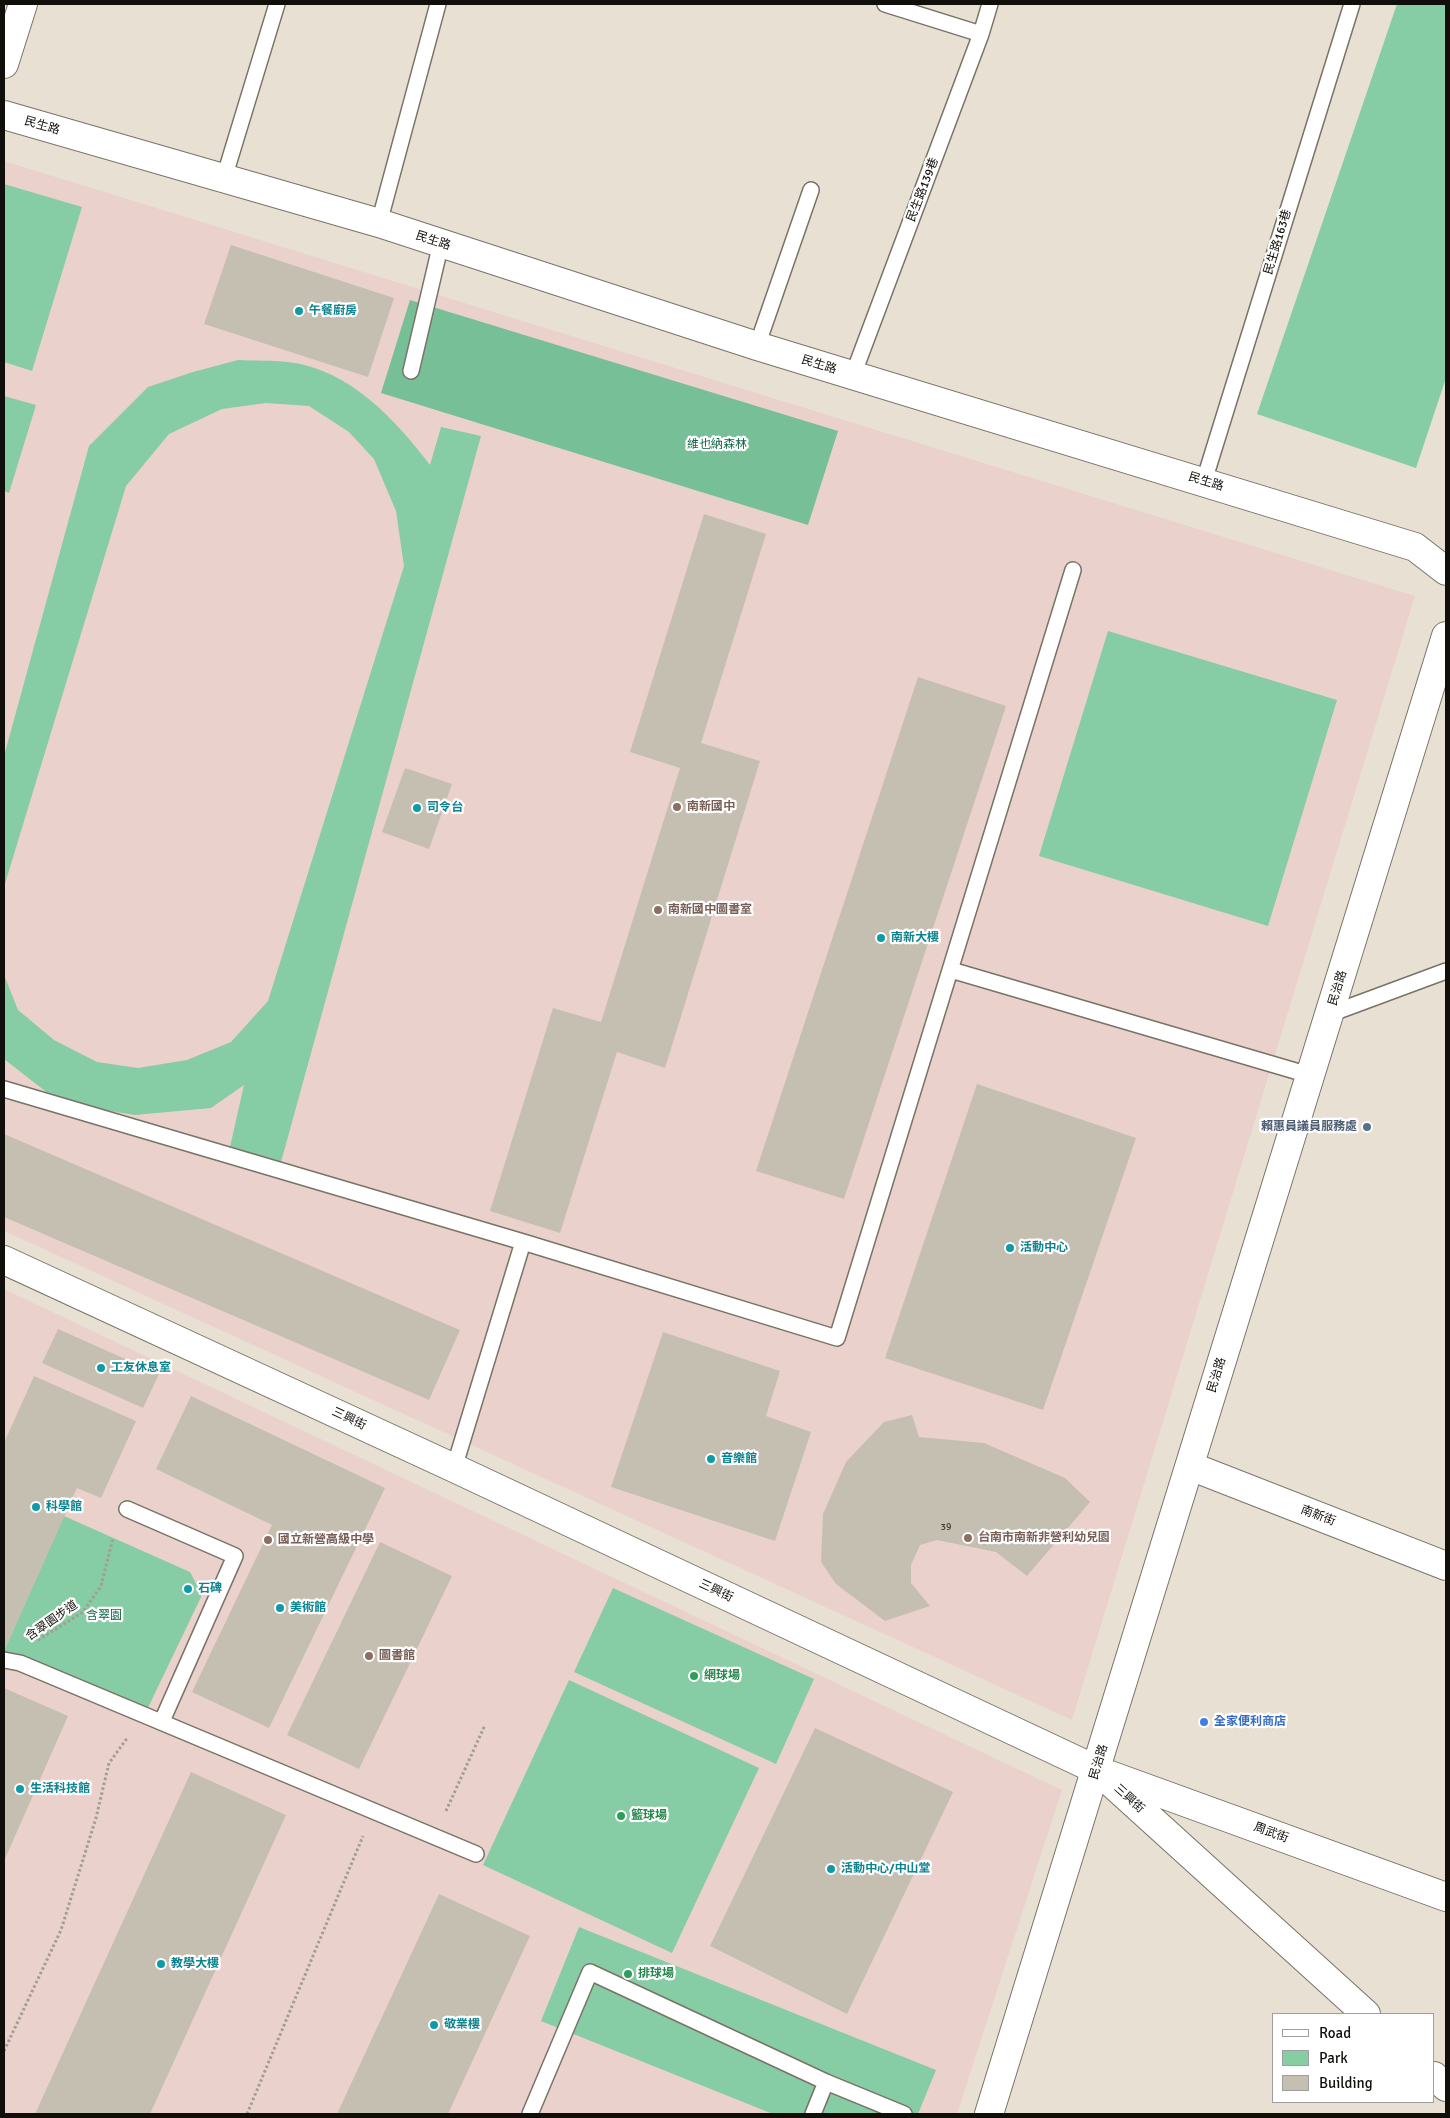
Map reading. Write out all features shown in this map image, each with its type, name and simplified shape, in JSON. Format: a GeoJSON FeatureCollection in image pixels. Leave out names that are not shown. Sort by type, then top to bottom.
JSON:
{"type":"FeatureCollection","features":[{"type":"Feature","properties":{"kind":"street"},"geometry":{"type":"LineString","coordinates":[[4,64],[23,4]]}},
{"type":"Feature","properties":{"kind":"street","name":"民生路"},"geometry":{"type":"LineString","coordinates":[[4,115],[379,223],[757,346],[1415,547],[1446,571]]}},
{"type":"Feature","properties":{"kind":"street","name":"民生路"},"geometry":{"type":"LineString","coordinates":[[1415,547],[1446,543]]}},
{"type":"Feature","properties":{"kind":"street","name":"民治路"},"geometry":{"type":"LineString","coordinates":[[989,2114],[1446,636]]}},
{"type":"Feature","properties":{"kind":"street","name":"三興街"},"geometry":{"type":"LineString","coordinates":[[4,1260],[454,1468],[1096,1770],[1365,2013]]}},
{"type":"Feature","properties":{"kind":"street","name":"南新街"},"geometry":{"type":"LineString","coordinates":[[1190,1466],[1446,1566]]}},
{"type":"Feature","properties":{"kind":"street","name":"周武街"},"geometry":{"type":"LineString","coordinates":[[1096,1770],[1446,1897]]}},
{"type":"Feature","properties":{"kind":"street"},"geometry":{"type":"LineString","coordinates":[[1435,2077],[1446,2087]]}},
{"type":"Feature","properties":{"kind":"lane"},"geometry":{"type":"LineString","coordinates":[[224,178],[277,4]]}},
{"type":"Feature","properties":{"kind":"lane"},"geometry":{"type":"LineString","coordinates":[[379,223],[438,4]]}},
{"type":"Feature","properties":{"kind":"lane"},"geometry":{"type":"LineString","coordinates":[[885,4],[981,34]]}},
{"type":"Feature","properties":{"kind":"lane","name":"民生路139巷"},"geometry":{"type":"LineString","coordinates":[[853,375],[981,34],[990,4]]}},
{"type":"Feature","properties":{"kind":"lane","name":"民生路163巷"},"geometry":{"type":"LineString","coordinates":[[1204,481],[1352,4]]}},
{"type":"Feature","properties":{"kind":"lane"},"geometry":{"type":"LineString","coordinates":[[757,346],[811,190]]}},
{"type":"Feature","properties":{"kind":"lane"},"geometry":{"type":"LineString","coordinates":[[411,371],[441,243]]}},
{"type":"Feature","properties":{"kind":"lane"},"geometry":{"type":"LineString","coordinates":[[4,1089],[523,1242],[836,1338],[952,970],[1073,570]]}},
{"type":"Feature","properties":{"kind":"lane"},"geometry":{"type":"LineString","coordinates":[[952,970],[1309,1075]]}},
{"type":"Feature","properties":{"kind":"lane"},"geometry":{"type":"LineString","coordinates":[[1330,1014],[1446,971]]}},
{"type":"Feature","properties":{"kind":"lane"},"geometry":{"type":"LineString","coordinates":[[454,1468],[523,1242]]}},
{"type":"Feature","properties":{"kind":"lane"},"geometry":{"type":"LineString","coordinates":[[126,1509],[235,1556],[162,1722]]}},
{"type":"Feature","properties":{"kind":"lane"},"geometry":{"type":"LineString","coordinates":[[4,1660],[20,1663],[476,1854]]}},
{"type":"Feature","properties":{"kind":"lane"},"geometry":{"type":"LineString","coordinates":[[530,2114],[590,1972],[826,2082],[904,2114]]}},
{"type":"Feature","properties":{"kind":"lane"},"geometry":{"type":"LineString","coordinates":[[813,2114],[826,2082]]}},
{"type":"Feature","properties":{"kind":"path","name":"含翠園步道"},"geometry":{"type":"LineString","coordinates":[[20,1663],[28,1647],[83,1612],[101,1586],[113,1538]]}},
{"type":"Feature","properties":{"kind":"path"},"geometry":{"type":"LineString","coordinates":[[4,2051],[5,2044],[61,1930],[96,1818],[109,1762],[144,1714]]}},
{"type":"Feature","properties":{"kind":"path"},"geometry":{"type":"LineString","coordinates":[[435,1837],[485,1725]]}},
{"type":"Feature","properties":{"kind":"path"},"geometry":{"type":"LineString","coordinates":[[247,2114],[373,1810]]}},
{"type":"Feature","properties":{"kind":"shaded area","name":"南新國中"},"geometry":{"type":"Polygon","coordinates":[[[4,161],[1415,596],[1072,1720],[4,1231],[4,161]]]}},
{"type":"Feature","properties":{"kind":"shaded area","name":"國立新營高級中學"},"geometry":{"type":"Polygon","coordinates":[[[4,1289],[1062,1790],[957,2114],[4,2114],[4,1289]]]}},
{"type":"Feature","properties":{"kind":"green space"},"geometry":{"type":"Polygon","coordinates":[[[1397,4],[1446,4],[1446,378],[1416,468],[1257,414],[1397,4]]]}},
{"type":"Feature","properties":{"kind":"green space"},"geometry":{"type":"Polygon","coordinates":[[[4,184],[82,207],[32,371],[4,362],[4,184]]]}},
{"type":"Feature","properties":{"kind":"green space","name":"維也納森林"},"geometry":{"type":"Polygon","coordinates":[[[410,300],[838,431],[808,525],[381,393],[410,300]]]}},
{"type":"Feature","properties":{"kind":"green space"},"geometry":{"type":"Polygon","coordinates":[[[238,360],[288,362],[310,367],[331,375],[351,386],[386,414],[402,430],[430,465],[441,427],[481,436],[281,1162],[230,1147],[244,1085],[211,1108],[135,1115],[97,1109],[49,1094],[4,1059],[4,975],[18,1010],[54,1040],[97,1062],[138,1068],[187,1060],[231,1042],[268,1001],[404,566],[396,511],[374,459],[349,432],[309,406],[266,403],[222,409],[169,434],[126,486],[4,887],[4,756],[89,446],[148,387],[238,360]]]}},
{"type":"Feature","properties":{"kind":"green space"},"geometry":{"type":"Polygon","coordinates":[[[4,396],[36,405],[9,493],[4,491],[4,396]]]}},
{"type":"Feature","properties":{"kind":"green space"},"geometry":{"type":"Polygon","coordinates":[[[1108,631],[1337,700],[1268,926],[1039,856],[1108,631]]]}},
{"type":"Feature","properties":{"kind":"green space","name":"含翠園"},"geometry":{"type":"Polygon","coordinates":[[[64,1516],[190,1572],[202,1595],[145,1714],[4,1660],[4,1651],[64,1516]]]}},
{"type":"Feature","properties":{"kind":"green space","name":"網球場"},"geometry":{"type":"Polygon","coordinates":[[[613,1588],[814,1679],[776,1764],[574,1672],[613,1588]]]}},
{"type":"Feature","properties":{"kind":"green space","name":"籃球場"},"geometry":{"type":"Polygon","coordinates":[[[569,1680],[759,1768],[672,1953],[483,1865],[569,1680]]]}},
{"type":"Feature","properties":{"kind":"green space","name":"排球場"},"geometry":{"type":"Polygon","coordinates":[[[579,1927],[936,2070],[918,2114],[773,2114],[541,2021],[579,1927]]]}},
{"type":"Feature","properties":{"kind":"building","name":"午餐廚房"},"geometry":{"type":"Polygon","coordinates":[[[231,245],[394,298],[368,377],[204,324],[231,245]]]}},
{"type":"Feature","properties":{"kind":"building"},"geometry":{"type":"Polygon","coordinates":[[[704,514],[766,534],[701,743],[760,761],[665,1068],[617,1052],[560,1233],[490,1211],[553,1008],[601,1022],[680,768],[630,752],[704,514]]]}},
{"type":"Feature","properties":{"kind":"building","name":"南新大樓"},"geometry":{"type":"Polygon","coordinates":[[[918,677],[1006,706],[844,1199],[756,1171],[918,677]]]}},
{"type":"Feature","properties":{"kind":"building","name":"司令台"},"geometry":{"type":"Polygon","coordinates":[[[405,768],[452,784],[429,849],[382,832],[405,768]]]}},
{"type":"Feature","properties":{"kind":"building","name":"活動中心"},"geometry":{"type":"Polygon","coordinates":[[[977,1084],[1136,1138],[1043,1410],[885,1358],[977,1084]]]}},
{"type":"Feature","properties":{"kind":"building"},"geometry":{"type":"Polygon","coordinates":[[[4,1134],[460,1330],[429,1400],[4,1217],[4,1134]]]}},
{"type":"Feature","properties":{"kind":"building","name":"工友休息室"},"geometry":{"type":"Polygon","coordinates":[[[58,1329],[159,1374],[143,1408],[42,1363],[58,1329]]]}},
{"type":"Feature","properties":{"kind":"building","name":"音樂館"},"geometry":{"type":"Polygon","coordinates":[[[663,1332],[780,1371],[766,1416],[811,1432],[775,1541],[611,1487],[663,1332]]]}},
{"type":"Feature","properties":{"kind":"building","name":"科學館"},"geometry":{"type":"Polygon","coordinates":[[[34,1376],[136,1421],[101,1498],[77,1488],[4,1651],[4,1443],[34,1376]]]}},
{"type":"Feature","properties":{"kind":"building","name":"美術館"},"geometry":{"type":"Polygon","coordinates":[[[191,1396],[385,1488],[269,1728],[192,1692],[272,1525],[156,1469],[191,1396]]]}},
{"type":"Feature","properties":{"kind":"building"},"geometry":{"type":"Polygon","coordinates":[[[912,1415],[919,1437],[984,1443],[1065,1478],[1090,1502],[1027,1576],[996,1552],[937,1540],[920,1545],[911,1565],[911,1583],[930,1606],[885,1621],[836,1584],[821,1562],[823,1514],[846,1462],[884,1422],[912,1415]]]}},
{"type":"Feature","properties":{"kind":"building","name":"圖書館"},"geometry":{"type":"Polygon","coordinates":[[[380,1542],[452,1576],[359,1769],[287,1735],[380,1542]]]}},
{"type":"Feature","properties":{"kind":"building","name":"生活科技館"},"geometry":{"type":"Polygon","coordinates":[[[4,1688],[68,1716],[4,1861],[4,1688]]]}},
{"type":"Feature","properties":{"kind":"building","name":"活動中心/中山堂"},"geometry":{"type":"Polygon","coordinates":[[[815,1728],[953,1792],[847,2014],[710,1946],[815,1728]]]}},
{"type":"Feature","properties":{"kind":"building","name":"教學大樓"},"geometry":{"type":"Polygon","coordinates":[[[191,1772],[286,1815],[150,2114],[35,2114],[191,1772]]]}},
{"type":"Feature","properties":{"kind":"building","name":"敬業樓"},"geometry":{"type":"Polygon","coordinates":[[[439,1894],[530,1936],[448,2114],[337,2114],[439,1894]]]}},
{"type":"Feature","properties":{"kind":"place","name":"午餐廚房"},"geometry":{"type":"Point","coordinates":[299,311]}},
{"type":"Feature","properties":{"kind":"place","name":"南新國中"},"geometry":{"type":"Point","coordinates":[677,807]}},
{"type":"Feature","properties":{"kind":"place","name":"司令台"},"geometry":{"type":"Point","coordinates":[417,808]}},
{"type":"Feature","properties":{"kind":"place","name":"南新國中圖書室"},"geometry":{"type":"Point","coordinates":[658,910]}},
{"type":"Feature","properties":{"kind":"place","name":"南新大樓"},"geometry":{"type":"Point","coordinates":[881,938]}},
{"type":"Feature","properties":{"kind":"place","name":"賴惠員議員服務處"},"geometry":{"type":"Point","coordinates":[1367,1127]}},
{"type":"Feature","properties":{"kind":"place","name":"活動中心"},"geometry":{"type":"Point","coordinates":[1010,1248]}},
{"type":"Feature","properties":{"kind":"place","name":"工友休息室"},"geometry":{"type":"Point","coordinates":[101,1368]}},
{"type":"Feature","properties":{"kind":"place","name":"音樂館"},"geometry":{"type":"Point","coordinates":[711,1459]}},
{"type":"Feature","properties":{"kind":"place","name":"科學館"},"geometry":{"type":"Point","coordinates":[36,1507]}},
{"type":"Feature","properties":{"kind":"place","name":"台南市南新非營利幼兒園"},"geometry":{"type":"Point","coordinates":[968,1538]}},
{"type":"Feature","properties":{"kind":"place","name":"國立新營高級中學"},"geometry":{"type":"Point","coordinates":[268,1540]}},
{"type":"Feature","properties":{"kind":"place","name":"石碑"},"geometry":{"type":"Point","coordinates":[188,1589]}},
{"type":"Feature","properties":{"kind":"place","name":"美術館"},"geometry":{"type":"Point","coordinates":[280,1608]}},
{"type":"Feature","properties":{"kind":"place","name":"圖書館"},"geometry":{"type":"Point","coordinates":[369,1656]}},
{"type":"Feature","properties":{"kind":"place","name":"網球場"},"geometry":{"type":"Point","coordinates":[694,1676]}},
{"type":"Feature","properties":{"kind":"place","name":"全家便利商店"},"geometry":{"type":"Point","coordinates":[1204,1722]}},
{"type":"Feature","properties":{"kind":"place","name":"生活科技館"},"geometry":{"type":"Point","coordinates":[20,1789]}},
{"type":"Feature","properties":{"kind":"place","name":"籃球場"},"geometry":{"type":"Point","coordinates":[621,1816]}},
{"type":"Feature","properties":{"kind":"place","name":"活動中心/中山堂"},"geometry":{"type":"Point","coordinates":[831,1869]}},
{"type":"Feature","properties":{"kind":"place","name":"教學大樓"},"geometry":{"type":"Point","coordinates":[161,1964]}},
{"type":"Feature","properties":{"kind":"place","name":"排球場"},"geometry":{"type":"Point","coordinates":[628,1974]}},
{"type":"Feature","properties":{"kind":"place","name":"敬業樓"},"geometry":{"type":"Point","coordinates":[434,2025]}}]}
